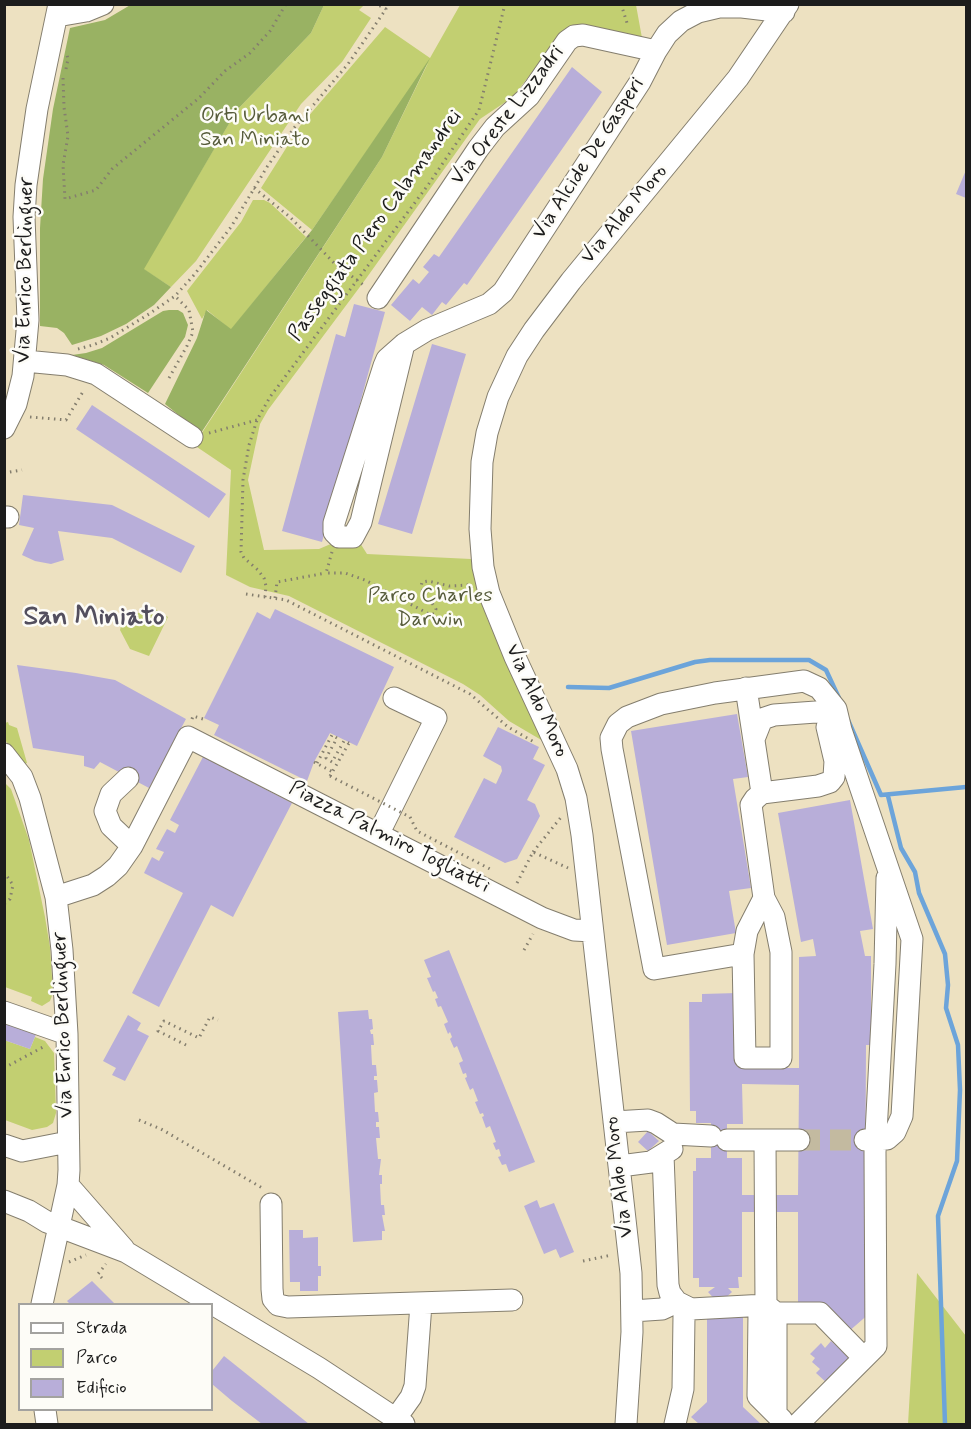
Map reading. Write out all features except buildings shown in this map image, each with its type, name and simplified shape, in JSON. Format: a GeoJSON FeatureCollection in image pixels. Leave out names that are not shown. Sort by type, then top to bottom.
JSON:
{"type":"FeatureCollection","features":[{"type":"Feature","properties":{"kind":"street"},"geometry":{"type":"LineString","coordinates":[[58,10],[86,11],[103,4]]}},
{"type":"Feature","properties":{"kind":"street","name":"Via Alcide De Gasperi"},"geometry":{"type":"LineString","coordinates":[[339,537],[353,537],[361,522],[404,345],[427,330],[489,304],[503,292],[640,82],[667,34],[686,18],[705,10],[730,5],[786,8]]}},
{"type":"Feature","properties":{"kind":"street","name":"Via Aldo Moro"},"geometry":{"type":"LineString","coordinates":[[626,1425],[631,1364],[631,1273],[582,835],[571,783],[561,755],[500,623],[486,581],[480,508],[482,462],[488,433],[507,377],[534,330],[571,280],[722,98],[753,58],[786,8]]}},
{"type":"Feature","properties":{"kind":"street","name":"Via Enrico Berlinguer"},"geometry":{"type":"LineString","coordinates":[[4,428],[16,404],[24,361],[28,321],[24,217],[26,191],[35,120],[58,10]]}},
{"type":"Feature","properties":{"kind":"street","name":"Via Oreste Lizzadri"},"geometry":{"type":"LineString","coordinates":[[378,298],[478,149],[495,127],[529,96],[570,38],[583,35],[656,51]]}},
{"type":"Feature","properties":{"kind":"street"},"geometry":{"type":"LineString","coordinates":[[24,361],[67,365],[91,371],[192,437]]}},
{"type":"Feature","properties":{"kind":"street"},"geometry":{"type":"LineString","coordinates":[[743,954],[654,969],[611,738],[618,724],[639,711],[681,699],[804,681],[819,688],[836,709],[887,868],[885,964],[870,1140],[876,1346],[798,1425]]}},
{"type":"Feature","properties":{"kind":"street"},"geometry":{"type":"LineString","coordinates":[[746,688],[762,793]]}},
{"type":"Feature","properties":{"kind":"street"},"geometry":{"type":"LineString","coordinates":[[764,898],[747,931],[743,954],[745,1058],[781,1058],[781,952],[774,917],[764,898],[751,808],[755,799],[762,793],[818,786],[830,782],[834,777],[836,761],[819,688]]}},
{"type":"Feature","properties":{"kind":"street"},"geometry":{"type":"LineString","coordinates":[[379,834],[436,718],[394,698]]}},
{"type":"Feature","properties":{"kind":"street"},"geometry":{"type":"LineString","coordinates":[[754,739],[759,724],[767,717],[824,713],[841,730]]}},
{"type":"Feature","properties":{"kind":"street","name":"Piazza Palmiro Togliatti"},"geometry":{"type":"LineString","coordinates":[[132,846],[188,737],[542,918],[574,930],[592,931]]}},
{"type":"Feature","properties":{"kind":"street","name":"Via Enrico Berlinguer"},"geometry":{"type":"LineString","coordinates":[[8,762],[27,790],[56,897],[62,950],[67,1034],[68,1185],[42,1303]]}},
{"type":"Feature","properties":{"kind":"street"},"geometry":{"type":"LineString","coordinates":[[56,897],[83,889],[101,880],[118,866],[132,846],[111,826],[105,811],[111,794],[128,778]]}},
{"type":"Feature","properties":{"kind":"street"},"geometry":{"type":"LineString","coordinates":[[4,1012],[67,1034]]}},
{"type":"Feature","properties":{"kind":"street"},"geometry":{"type":"LineString","coordinates":[[614,1122],[648,1120],[675,1135],[716,1141]]}},
{"type":"Feature","properties":{"kind":"street"},"geometry":{"type":"LineString","coordinates":[[765,1140],[767,1310],[782,1419]]}},
{"type":"Feature","properties":{"kind":"street"},"geometry":{"type":"LineString","coordinates":[[620,1166],[651,1162],[675,1148],[716,1141],[799,1140]]}},
{"type":"Feature","properties":{"kind":"street"},"geometry":{"type":"LineString","coordinates":[[4,1145],[22,1151],[68,1142]]}},
{"type":"Feature","properties":{"kind":"street"},"geometry":{"type":"LineString","coordinates":[[663,1155],[677,1298],[684,1316],[683,1389],[675,1425]]}},
{"type":"Feature","properties":{"kind":"street"},"geometry":{"type":"LineString","coordinates":[[68,1185],[126,1252]]}},
{"type":"Feature","properties":{"kind":"street"},"geometry":{"type":"LineString","coordinates":[[4,1202],[126,1252],[211,1303]]}},
{"type":"Feature","properties":{"kind":"street"},"geometry":{"type":"LineString","coordinates":[[271,1204],[272,1289],[273,1299],[278,1305],[288,1307],[512,1300]]}},
{"type":"Feature","properties":{"kind":"street"},"geometry":{"type":"LineString","coordinates":[[677,1298],[698,1309],[820,1313],[864,1358]]}},
{"type":"Feature","properties":{"kind":"street"},"geometry":{"type":"LineString","coordinates":[[632,1311],[662,1309],[677,1298]]}},
{"type":"Feature","properties":{"kind":"street"},"geometry":{"type":"LineString","coordinates":[[213,1304],[319,1368],[400,1421],[415,1386],[421,1304]]}},
{"type":"Feature","properties":{"kind":"path"},"geometry":{"type":"LineString","coordinates":[[63,48],[68,59],[63,77],[68,136],[63,165],[65,200],[96,190],[112,170],[199,98],[225,71],[250,53],[270,31],[285,4]]}},
{"type":"Feature","properties":{"kind":"path"},"geometry":{"type":"LineString","coordinates":[[72,349],[87,348],[111,338],[175,296],[194,275],[231,227],[294,128],[348,64],[386,9],[376,4]]}},
{"type":"Feature","properties":{"kind":"path","name":"Passeggiata Piero Calamandrei"},"geometry":{"type":"LineString","coordinates":[[265,597],[264,578],[241,552],[243,480],[249,446],[257,420],[270,397],[428,185],[479,110],[505,4]]}},
{"type":"Feature","properties":{"kind":"path"},"geometry":{"type":"LineString","coordinates":[[621,4],[630,31]]}},
{"type":"Feature","properties":{"kind":"path"},"geometry":{"type":"LineString","coordinates":[[254,188],[291,217],[332,261],[358,279],[378,298]]}},
{"type":"Feature","properties":{"kind":"path"},"geometry":{"type":"LineString","coordinates":[[169,378],[192,332],[189,310],[175,296]]}},
{"type":"Feature","properties":{"kind":"path"},"geometry":{"type":"LineString","coordinates":[[27,417],[66,420],[89,380]]}},
{"type":"Feature","properties":{"kind":"path"},"geometry":{"type":"LineString","coordinates":[[192,437],[257,420]]}},
{"type":"Feature","properties":{"kind":"path"},"geometry":{"type":"LineString","coordinates":[[4,473],[22,470]]}},
{"type":"Feature","properties":{"kind":"path"},"geometry":{"type":"LineString","coordinates":[[326,573],[329,557],[339,537]]}},
{"type":"Feature","properties":{"kind":"path"},"geometry":{"type":"LineString","coordinates":[[275,598],[277,582],[326,573],[345,573],[365,580],[429,614],[434,614],[436,609],[422,587],[422,582],[457,586],[476,584]]}},
{"type":"Feature","properties":{"kind":"path"},"geometry":{"type":"LineString","coordinates":[[246,594],[286,600],[470,693],[508,727],[537,743]]}},
{"type":"Feature","properties":{"kind":"path"},"geometry":{"type":"LineString","coordinates":[[333,772],[316,763],[332,735],[337,738],[326,758],[332,762],[344,741],[349,743],[333,772],[330,776],[410,817],[417,831],[496,872]]}},
{"type":"Feature","properties":{"kind":"path"},"geometry":{"type":"LineString","coordinates":[[517,883],[533,852],[564,812]]}},
{"type":"Feature","properties":{"kind":"path"},"geometry":{"type":"LineString","coordinates":[[533,852],[573,870]]}},
{"type":"Feature","properties":{"kind":"path"},"geometry":{"type":"LineString","coordinates":[[4,872],[13,885],[10,899],[4,904]]}},
{"type":"Feature","properties":{"kind":"path"},"geometry":{"type":"LineString","coordinates":[[511,880],[526,888]]}},
{"type":"Feature","properties":{"kind":"path"},"geometry":{"type":"LineString","coordinates":[[524,950],[534,933]]}},
{"type":"Feature","properties":{"kind":"path"},"geometry":{"type":"LineString","coordinates":[[186,1045],[158,1031],[164,1021],[199,1038],[210,1017],[218,1020]]}},
{"type":"Feature","properties":{"kind":"path"},"geometry":{"type":"LineString","coordinates":[[4,1068],[40,1051]]}},
{"type":"Feature","properties":{"kind":"path"},"geometry":{"type":"LineString","coordinates":[[139,1120],[161,1129],[269,1192],[271,1204]]}},
{"type":"Feature","properties":{"kind":"path"},"geometry":{"type":"LineString","coordinates":[[50,1270],[94,1252]]}},
{"type":"Feature","properties":{"kind":"path"},"geometry":{"type":"LineString","coordinates":[[583,1261],[617,1254]]}},
{"type":"Feature","properties":{"kind":"path"},"geometry":{"type":"LineString","coordinates":[[101,1271],[98,1274],[102,1278]]}},
{"type":"Feature","properties":{"kind":"green space"},"geometry":{"type":"Polygon","coordinates":[[[132,4],[324,5],[311,33],[237,110],[144,269],[171,287],[154,305],[126,324],[101,336],[72,345],[64,333],[57,328],[40,326],[40,228],[43,179],[53,109],[70,28],[105,20],[132,4]]]}},
{"type":"Feature","properties":{"kind":"green space","name":"Orti Urbani San Miniato"},"geometry":{"type":"Polygon","coordinates":[[[324,5],[364,5],[359,10],[371,18],[342,62],[301,104],[196,261],[171,287],[143,269],[237,110],[311,33],[324,5]]]}},
{"type":"Feature","properties":{"kind":"green space","name":"Parco Charles Darwin"},"geometry":{"type":"Polygon","coordinates":[[[460,5],[636,5],[642,38],[586,26],[573,26],[562,33],[513,97],[480,119],[365,280],[268,410],[260,424],[248,480],[264,550],[319,549],[333,543],[360,543],[367,554],[471,559],[487,618],[543,741],[509,721],[480,695],[463,684],[289,596],[250,587],[226,575],[231,470],[194,445],[382,157],[428,63],[312,230],[261,188],[300,126],[385,27],[430,58],[460,5]]]}},
{"type":"Feature","properties":{"kind":"green space"},"geometry":{"type":"Polygon","coordinates":[[[430,58],[382,157],[201,433],[165,404],[197,338],[206,310],[231,329],[312,230],[430,58]]]}},
{"type":"Feature","properties":{"kind":"green space","name":"Orti Urbani San Miniato"},"geometry":{"type":"Polygon","coordinates":[[[253,200],[264,200],[270,203],[306,237],[231,330],[207,310],[202,319],[187,291],[241,222],[253,200]]]}},
{"type":"Feature","properties":{"kind":"green space"},"geometry":{"type":"Polygon","coordinates":[[[178,310],[183,313],[188,325],[185,337],[148,393],[104,365],[72,355],[102,348],[163,311],[178,310]]]}},
{"type":"Feature","properties":{"kind":"green space"},"geometry":{"type":"Polygon","coordinates":[[[154,608],[168,617],[149,656],[130,649],[120,630],[123,618],[154,608]]]}},
{"type":"Feature","properties":{"kind":"green space"},"geometry":{"type":"Polygon","coordinates":[[[8,722],[9,725],[17,728],[27,763],[24,764],[5,740],[5,723],[8,722]]]}},
{"type":"Feature","properties":{"kind":"green space"},"geometry":{"type":"Polygon","coordinates":[[[4,782],[11,789],[29,840],[45,917],[50,947],[53,993],[50,1001],[42,1006],[31,1001],[32,997],[5,987],[4,782]]]}},
{"type":"Feature","properties":{"kind":"green space"},"geometry":{"type":"Polygon","coordinates":[[[35,1037],[45,1041],[54,1053],[56,1113],[53,1123],[47,1127],[32,1130],[5,1120],[4,1040],[30,1049],[35,1037]]]}},
{"type":"Feature","properties":{"kind":"green space"},"geometry":{"type":"Polygon","coordinates":[[[917,1273],[966,1336],[966,1424],[908,1424],[917,1273]]]}},
{"type":"Feature","properties":{"kind":"waterway"},"geometry":{"type":"LineString","coordinates":[[568,687],[609,688],[695,662],[710,660],[809,660],[826,670],[839,698]]}},
{"type":"Feature","properties":{"kind":"waterway"},"geometry":{"type":"LineString","coordinates":[[848,720],[881,795],[966,787]]}},
{"type":"Feature","properties":{"kind":"waterway"},"geometry":{"type":"LineString","coordinates":[[888,796],[901,848],[915,872],[919,893],[945,954],[948,985],[946,1008],[958,1045],[960,1090],[957,1161],[938,1216],[945,1424]]}},
{"type":"Feature","properties":{"kind":"tunnel"},"geometry":{"type":"LineString","coordinates":[[799,1140],[865,1140]]}},
{"type":"Feature","properties":{"kind":"district","name":"San Miniato"},"geometry":{"type":"Point","coordinates":[94,618]}}]}
